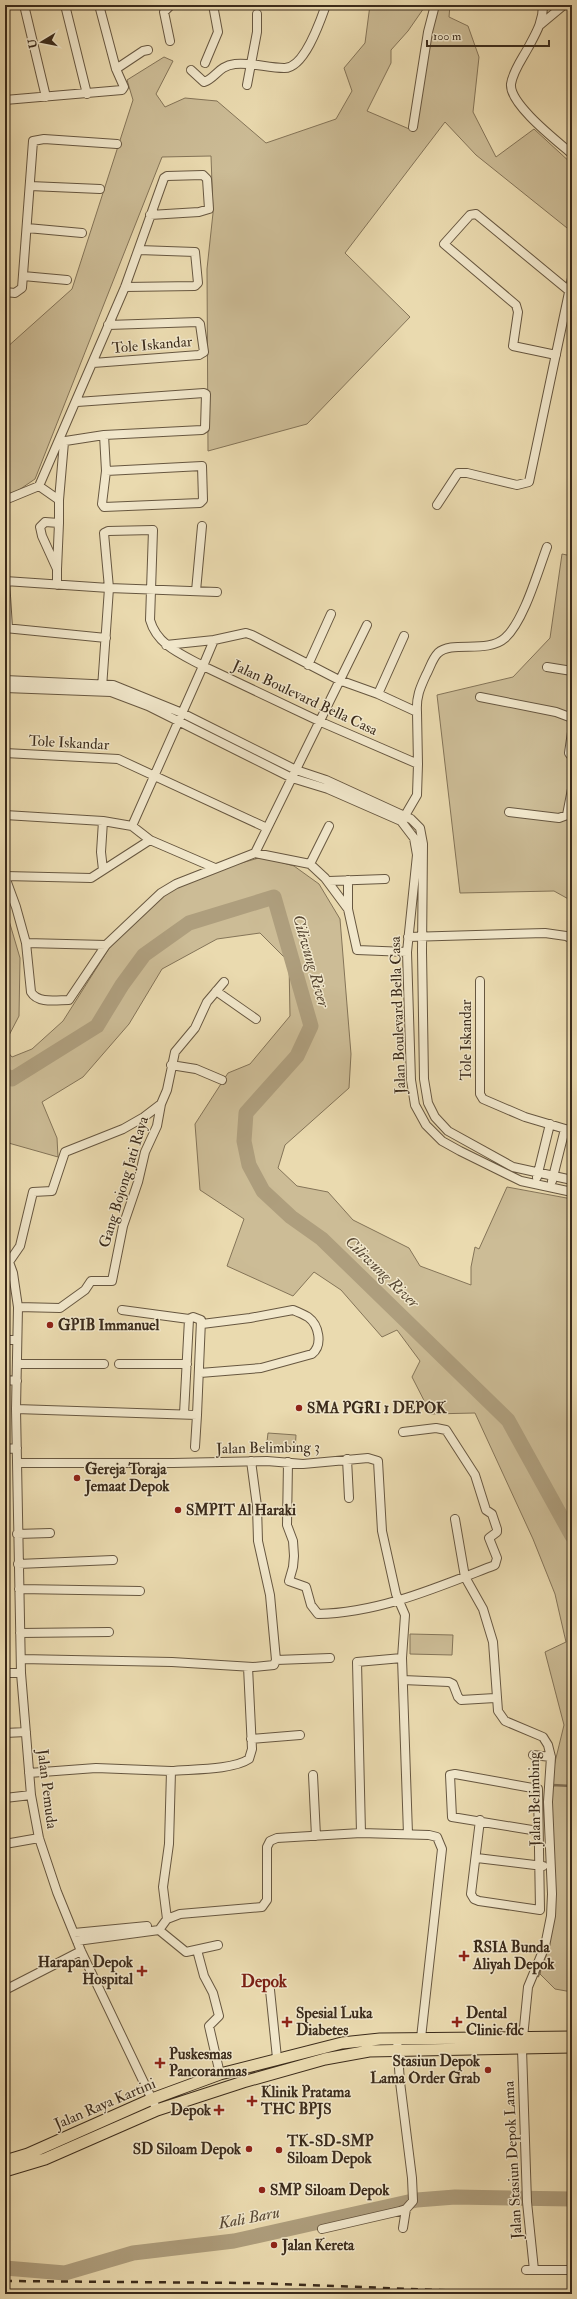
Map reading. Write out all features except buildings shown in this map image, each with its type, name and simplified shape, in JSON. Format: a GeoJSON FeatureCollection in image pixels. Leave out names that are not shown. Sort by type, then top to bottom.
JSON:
{"type":"FeatureCollection","features":[{"type":"Feature","properties":{"kind":"main road","name":"Jalan Raya Kartini"},"geometry":{"type":"LineString","coordinates":[[5,2161],[28,2154],[155,2104],[243,2082],[325,2059],[369,2051],[397,2051],[522,2043],[572,2037]]}},
{"type":"Feature","properties":{"kind":"main road","name":"Jalan Raya Kartini"},"geometry":{"type":"LineString","coordinates":[[5,2171],[45,2159],[155,2104],[220,2074],[277,2058],[348,2042],[421,2038],[522,2043],[572,2048]]}},
{"type":"Feature","properties":{"kind":"street"},"geometry":{"type":"LineString","coordinates":[[24,5],[46,96]]}},
{"type":"Feature","properties":{"kind":"street"},"geometry":{"type":"LineString","coordinates":[[65,5],[87,94]]}},
{"type":"Feature","properties":{"kind":"street"},"geometry":{"type":"LineString","coordinates":[[5,90],[6,100],[119,92],[124,88],[116,69],[99,5]]}},
{"type":"Feature","properties":{"kind":"street"},"geometry":{"type":"LineString","coordinates":[[170,41],[164,12],[172,5]]}},
{"type":"Feature","properties":{"kind":"street"},"geometry":{"type":"LineString","coordinates":[[205,63],[218,32],[213,5]]}},
{"type":"Feature","properties":{"kind":"street"},"geometry":{"type":"LineString","coordinates":[[191,70],[204,82],[224,66],[237,63],[284,68],[296,64],[309,43],[326,5]]}},
{"type":"Feature","properties":{"kind":"street"},"geometry":{"type":"LineString","coordinates":[[413,127],[429,27],[435,5]]}},
{"type":"Feature","properties":{"kind":"street"},"geometry":{"type":"LineString","coordinates":[[540,26],[543,5]]}},
{"type":"Feature","properties":{"kind":"street"},"geometry":{"type":"LineString","coordinates":[[564,5],[540,26],[516,70],[511,83],[514,97],[529,114],[572,154]]}},
{"type":"Feature","properties":{"kind":"street"},"geometry":{"type":"LineString","coordinates":[[247,85],[257,32],[257,14]]}},
{"type":"Feature","properties":{"kind":"street"},"geometry":{"type":"LineString","coordinates":[[116,69],[143,51],[148,50]]}},
{"type":"Feature","properties":{"kind":"street"},"geometry":{"type":"LineString","coordinates":[[5,292],[15,293],[22,288],[33,141],[36,139],[117,144]]}},
{"type":"Feature","properties":{"kind":"street","name":"Tole Iskandar"},"geometry":{"type":"LineString","coordinates":[[108,325],[198,322],[200,324],[204,352],[199,355],[93,363],[108,325],[125,287],[150,215],[166,177],[203,175],[207,179],[209,209],[199,212],[150,215]]}},
{"type":"Feature","properties":{"kind":"street"},"geometry":{"type":"LineString","coordinates":[[30,186],[100,190]]}},
{"type":"Feature","properties":{"kind":"street"},"geometry":{"type":"LineString","coordinates":[[556,355],[513,346],[518,312],[516,305],[444,244],[470,215],[476,214],[568,290]]}},
{"type":"Feature","properties":{"kind":"street"},"geometry":{"type":"LineString","coordinates":[[27,228],[82,233]]}},
{"type":"Feature","properties":{"kind":"street"},"geometry":{"type":"LineString","coordinates":[[125,287],[195,286],[198,283],[195,252],[139,250]]}},
{"type":"Feature","properties":{"kind":"street"},"geometry":{"type":"LineString","coordinates":[[23,276],[67,280]]}},
{"type":"Feature","properties":{"kind":"street"},"geometry":{"type":"LineString","coordinates":[[437,505],[458,473],[467,472],[517,485],[529,482],[568,290],[572,278]]}},
{"type":"Feature","properties":{"kind":"street"},"geometry":{"type":"LineString","coordinates":[[5,500],[39,486],[62,442],[93,363]]}},
{"type":"Feature","properties":{"kind":"street"},"geometry":{"type":"LineString","coordinates":[[62,442],[104,435],[204,430],[206,394],[201,393],[77,402]]}},
{"type":"Feature","properties":{"kind":"street"},"geometry":{"type":"LineString","coordinates":[[104,435],[106,472],[102,504],[104,507],[200,503],[203,500],[202,466],[106,472]]}},
{"type":"Feature","properties":{"kind":"street"},"geometry":{"type":"LineString","coordinates":[[57,585],[62,442]]}},
{"type":"Feature","properties":{"kind":"street"},"geometry":{"type":"LineString","coordinates":[[39,486],[59,500]]}},
{"type":"Feature","properties":{"kind":"street"},"geometry":{"type":"LineString","coordinates":[[57,568],[40,527],[45,522],[59,523]]}},
{"type":"Feature","properties":{"kind":"street"},"geometry":{"type":"LineString","coordinates":[[196,591],[202,526]]}},
{"type":"Feature","properties":{"kind":"street"},"geometry":{"type":"LineString","coordinates":[[102,688],[109,588],[104,533],[108,531],[153,530],[150,620],[155,632],[166,645],[203,666]]}},
{"type":"Feature","properties":{"kind":"street"},"geometry":{"type":"LineString","coordinates":[[404,818],[416,795],[418,764],[417,694],[434,659],[440,652],[448,649],[490,645],[507,636],[524,605],[547,547]]}},
{"type":"Feature","properties":{"kind":"street"},"geometry":{"type":"LineString","coordinates":[[106,638],[6,628],[5,581],[109,588],[217,592]]}},
{"type":"Feature","properties":{"kind":"street"},"geometry":{"type":"LineString","coordinates":[[308,665],[331,614]]}},
{"type":"Feature","properties":{"kind":"street"},"geometry":{"type":"LineString","coordinates":[[255,853],[321,722],[339,680],[367,625]]}},
{"type":"Feature","properties":{"kind":"street","name":"Jalan Boulevard Bella Casa"},"geometry":{"type":"LineString","coordinates":[[166,645],[214,640],[246,634],[339,680],[378,694],[417,712]]}},
{"type":"Feature","properties":{"kind":"street"},"geometry":{"type":"LineString","coordinates":[[378,694],[404,636]]}},
{"type":"Feature","properties":{"kind":"street"},"geometry":{"type":"LineString","coordinates":[[132,826],[153,775],[214,640]]}},
{"type":"Feature","properties":{"kind":"street","name":"Jalan Boulevard Bella Casa"},"geometry":{"type":"LineString","coordinates":[[203,666],[321,722],[418,764]]}},
{"type":"Feature","properties":{"kind":"street"},"geometry":{"type":"LineString","coordinates":[[547,666],[572,671]]}},
{"type":"Feature","properties":{"kind":"street","name":"Jalan Boulevard Bella Casa"},"geometry":{"type":"LineString","coordinates":[[5,680],[102,688],[148,706],[292,778],[328,789],[404,818],[414,838],[417,855],[407,952],[411,1080],[415,1105],[426,1125],[442,1141],[504,1174],[535,1184],[572,1192]]}},
{"type":"Feature","properties":{"kind":"street","name":"Jalan Boulevard Bella Casa"},"geometry":{"type":"LineString","coordinates":[[5,688],[102,688],[114,685],[182,713],[296,770],[326,780],[404,818],[420,828],[423,844],[422,936],[424,1079],[428,1103],[435,1117],[448,1131],[513,1167],[572,1180]]}},
{"type":"Feature","properties":{"kind":"street"},"geometry":{"type":"LineString","coordinates":[[480,697],[556,712],[572,718]]}},
{"type":"Feature","properties":{"kind":"street"},"geometry":{"type":"LineString","coordinates":[[572,732],[569,753],[572,757]]}},
{"type":"Feature","properties":{"kind":"street","name":"Tole Iskandar"},"geometry":{"type":"LineString","coordinates":[[5,754],[118,759],[267,828]]}},
{"type":"Feature","properties":{"kind":"street"},"geometry":{"type":"LineString","coordinates":[[509,812],[559,818],[564,817],[567,815],[572,789]]}},
{"type":"Feature","properties":{"kind":"street"},"geometry":{"type":"LineString","coordinates":[[5,815],[103,821],[132,826],[150,840],[215,868]]}},
{"type":"Feature","properties":{"kind":"street"},"geometry":{"type":"LineString","coordinates":[[103,821],[101,852],[103,870]]}},
{"type":"Feature","properties":{"kind":"street"},"geometry":{"type":"LineString","coordinates":[[310,864],[329,826]]}},
{"type":"Feature","properties":{"kind":"street"},"geometry":{"type":"LineString","coordinates":[[150,840],[103,870],[97,876],[85,879],[5,877],[16,907],[26,942],[31,992],[34,997],[41,999],[69,1000],[106,945],[161,893],[176,884],[255,853],[310,864],[329,881],[348,909]]}},
{"type":"Feature","properties":{"kind":"street"},"geometry":{"type":"LineString","coordinates":[[329,881],[385,879]]}},
{"type":"Feature","properties":{"kind":"street"},"geometry":{"type":"LineString","coordinates":[[348,880],[348,909],[357,950],[407,952]]}},
{"type":"Feature","properties":{"kind":"street"},"geometry":{"type":"LineString","coordinates":[[408,937],[545,933],[566,936],[572,939]]}},
{"type":"Feature","properties":{"kind":"street"},"geometry":{"type":"LineString","coordinates":[[26,942],[106,945]]}},
{"type":"Feature","properties":{"kind":"street","name":"Tole Iskandar"},"geometry":{"type":"LineString","coordinates":[[480,981],[480,1094],[483,1099],[525,1117],[569,1130],[553,1176],[551,1187]]}},
{"type":"Feature","properties":{"kind":"street","name":"Gang Bojong Jati Raya"},"geometry":{"type":"LineString","coordinates":[[18,1307],[60,1308],[84,1290],[91,1281],[112,1281],[123,1226],[138,1182],[145,1152],[157,1126],[160,1104],[166,1090],[178,1047],[195,1028],[208,1002],[224,982]]}},
{"type":"Feature","properties":{"kind":"street"},"geometry":{"type":"LineString","coordinates":[[216,991],[256,1018]]}},
{"type":"Feature","properties":{"kind":"street"},"geometry":{"type":"LineString","coordinates":[[172,1065],[196,1069],[222,1080]]}},
{"type":"Feature","properties":{"kind":"street","name":"Gang Bojong Jati Raya"},"geometry":{"type":"LineString","coordinates":[[7,1261],[20,1246],[33,1192],[52,1191],[65,1152],[123,1129],[144,1118],[160,1104]]}},
{"type":"Feature","properties":{"kind":"street"},"geometry":{"type":"LineString","coordinates":[[535,1184],[550,1124]]}},
{"type":"Feature","properties":{"kind":"street","name":"Jalan Pemuda"},"geometry":{"type":"LineString","coordinates":[[7,1261],[13,1273],[18,1307],[16,1409],[18,1463],[17,1534],[21,1673],[31,1795],[39,1838],[57,1892],[81,1951],[155,2104]]}},
{"type":"Feature","properties":{"kind":"street"},"geometry":{"type":"LineString","coordinates":[[122,1310],[189,1319],[194,1317],[199,1318],[202,1324],[194,1447]]}},
{"type":"Feature","properties":{"kind":"street"},"geometry":{"type":"LineString","coordinates":[[200,1372],[276,1365],[312,1354],[317,1350],[319,1345],[317,1333],[312,1322],[293,1310],[250,1318],[202,1324]]}},
{"type":"Feature","properties":{"kind":"street"},"geometry":{"type":"LineString","coordinates":[[184,1414],[189,1319]]}},
{"type":"Feature","properties":{"kind":"street"},"geometry":{"type":"LineString","coordinates":[[5,1340],[18,1340]]}},
{"type":"Feature","properties":{"kind":"street"},"geometry":{"type":"LineString","coordinates":[[18,1364],[104,1364]]}},
{"type":"Feature","properties":{"kind":"street"},"geometry":{"type":"LineString","coordinates":[[118,1364],[187,1364]]}},
{"type":"Feature","properties":{"kind":"street"},"geometry":{"type":"LineString","coordinates":[[5,1380],[17,1381]]}},
{"type":"Feature","properties":{"kind":"street"},"geometry":{"type":"LineString","coordinates":[[16,1409],[197,1415]]}},
{"type":"Feature","properties":{"kind":"street"},"geometry":{"type":"LineString","coordinates":[[288,1462],[287,1525],[293,1541],[294,1556],[290,1583],[306,1587],[311,1605],[318,1614],[349,1612],[437,1589],[497,1564],[497,1558],[489,1538],[497,1530],[492,1514],[487,1512],[475,1475],[446,1430],[436,1428],[403,1432]]}},
{"type":"Feature","properties":{"kind":"street"},"geometry":{"type":"LineString","coordinates":[[5,1449],[17,1448]]}},
{"type":"Feature","properties":{"kind":"street"},"geometry":{"type":"LineString","coordinates":[[347,1458],[349,1498]]}},
{"type":"Feature","properties":{"kind":"street","name":"Jalan Belimbing 3"},"geometry":{"type":"LineString","coordinates":[[18,1463],[173,1464],[251,1461],[313,1463],[347,1458],[372,1458],[378,1462],[382,1531],[398,1599]]}},
{"type":"Feature","properties":{"kind":"street"},"geometry":{"type":"LineString","coordinates":[[21,1659],[172,1662],[248,1667],[269,1667],[274,1664],[276,1660],[271,1603],[258,1541],[257,1506],[251,1461]]}},
{"type":"Feature","properties":{"kind":"street","name":"Jalan Belimbing"},"geometry":{"type":"LineString","coordinates":[[455,1520],[465,1577],[484,1609],[493,1642],[495,1698],[500,1717],[505,1721],[543,1737],[548,1745],[551,1757],[548,1802],[551,1865],[550,1922],[545,1946],[528,1987],[522,2043]]}},
{"type":"Feature","properties":{"kind":"street"},"geometry":{"type":"LineString","coordinates":[[17,1534],[50,1533]]}},
{"type":"Feature","properties":{"kind":"street"},"geometry":{"type":"LineString","coordinates":[[18,1564],[113,1560]]}},
{"type":"Feature","properties":{"kind":"street"},"geometry":{"type":"LineString","coordinates":[[19,1589],[140,1591]]}},
{"type":"Feature","properties":{"kind":"street"},"geometry":{"type":"LineString","coordinates":[[398,1599],[405,1616],[402,1658],[408,1834]]}},
{"type":"Feature","properties":{"kind":"street"},"geometry":{"type":"LineString","coordinates":[[20,1634],[109,1632]]}},
{"type":"Feature","properties":{"kind":"street"},"geometry":{"type":"LineString","coordinates":[[276,1660],[330,1658]]}},
{"type":"Feature","properties":{"kind":"street"},"geometry":{"type":"LineString","coordinates":[[361,1833],[357,1662],[402,1658]]}},
{"type":"Feature","properties":{"kind":"street"},"geometry":{"type":"LineString","coordinates":[[29,1773],[96,1768],[171,1771],[246,1761],[252,1756],[248,1667]]}},
{"type":"Feature","properties":{"kind":"street"},"geometry":{"type":"LineString","coordinates":[[5,1673],[21,1673]]}},
{"type":"Feature","properties":{"kind":"street"},"geometry":{"type":"LineString","coordinates":[[403,1680],[449,1682],[453,1684],[458,1697],[461,1700],[495,1698]]}},
{"type":"Feature","properties":{"kind":"street"},"geometry":{"type":"LineString","coordinates":[[5,1733],[26,1732]]}},
{"type":"Feature","properties":{"kind":"street"},"geometry":{"type":"LineString","coordinates":[[251,1739],[300,1735]]}},
{"type":"Feature","properties":{"kind":"street"},"geometry":{"type":"LineString","coordinates":[[533,1755],[551,1757]]}},
{"type":"Feature","properties":{"kind":"street"},"geometry":{"type":"LineString","coordinates":[[167,1919],[163,1887],[169,1844],[171,1771]]}},
{"type":"Feature","properties":{"kind":"street"},"geometry":{"type":"LineString","coordinates":[[480,1820],[472,1894],[474,1898],[479,1901],[540,1910],[538,1789],[455,1774],[450,1775],[452,1817],[480,1820],[538,1831]]}},
{"type":"Feature","properties":{"kind":"street"},"geometry":{"type":"LineString","coordinates":[[312,1775],[316,1836]]}},
{"type":"Feature","properties":{"kind":"street"},"geometry":{"type":"LineString","coordinates":[[5,1798],[31,1795]]}},
{"type":"Feature","properties":{"kind":"street"},"geometry":{"type":"LineString","coordinates":[[159,1930],[167,1919],[180,1914],[262,1907],[267,1900],[268,1844],[273,1839],[280,1837],[361,1833],[429,1834],[437,1837],[442,1849],[421,2038]]}},
{"type":"Feature","properties":{"kind":"street"},"geometry":{"type":"LineString","coordinates":[[5,1844],[39,1838]]}},
{"type":"Feature","properties":{"kind":"street"},"geometry":{"type":"LineString","coordinates":[[477,1858],[540,1866],[551,1865]]}},
{"type":"Feature","properties":{"kind":"street"},"geometry":{"type":"LineString","coordinates":[[540,1876],[551,1876]]}},
{"type":"Feature","properties":{"kind":"street"},"geometry":{"type":"LineString","coordinates":[[76,1937],[147,1926]]}},
{"type":"Feature","properties":{"kind":"street"},"geometry":{"type":"LineString","coordinates":[[76,1937],[159,1930],[182,1950],[197,1950],[218,1945]]}},
{"type":"Feature","properties":{"kind":"street"},"geometry":{"type":"LineString","coordinates":[[197,1950],[204,1976],[213,1993],[219,2016],[209,2026],[220,2074]]}},
{"type":"Feature","properties":{"kind":"street"},"geometry":{"type":"LineString","coordinates":[[5,1990],[81,1951]]}},
{"type":"Feature","properties":{"kind":"street"},"geometry":{"type":"LineString","coordinates":[[270,1990],[277,2058]]}},
{"type":"Feature","properties":{"kind":"street"},"geometry":{"type":"LineString","coordinates":[[322,2229],[406,2209],[413,2202],[397,2039]]}},
{"type":"Feature","properties":{"kind":"street","name":"Jalan Stasiun Depok Lama"},"geometry":{"type":"LineString","coordinates":[[522,2043],[530,2270],[572,2270]]}},
{"type":"Feature","properties":{"kind":"street"},"geometry":{"type":"LineString","coordinates":[[403,2228],[406,2209]]}},
{"type":"Feature","properties":{"kind":"shaded area"},"geometry":{"type":"Polygon","coordinates":[[[370,5],[426,5],[408,31],[391,50],[391,63],[367,111],[414,131],[432,25],[438,5],[450,5],[449,17],[468,26],[479,57],[473,112],[496,157],[534,129],[572,164],[572,232],[476,155],[445,122],[345,253],[410,317],[307,424],[208,451],[207,269],[213,213],[211,156],[162,157],[35,479],[16,492],[5,496],[5,349],[72,289],[133,100],[127,80],[164,57],[173,61],[156,94],[165,107],[185,98],[217,101],[266,143],[336,119],[352,91],[344,68],[365,43],[370,5]]]}},
{"type":"Feature","properties":{"kind":"shaded area"},"geometry":{"type":"Polygon","coordinates":[[[562,554],[572,556],[572,901],[554,891],[460,893],[437,695],[513,677],[550,638],[562,554]]]}},
{"type":"Feature","properties":{"kind":"shaded area"},"geometry":{"type":"Polygon","coordinates":[[[262,857],[294,866],[319,884],[340,919],[351,1054],[349,1088],[285,1145],[278,1168],[297,1186],[328,1192],[353,1220],[409,1248],[420,1266],[471,1285],[471,1267],[475,1247],[479,1249],[507,1187],[572,1199],[572,1992],[555,1989],[540,1974],[552,1876],[547,1795],[564,1725],[545,1652],[566,1642],[555,1594],[533,1539],[475,1413],[431,1414],[412,1377],[420,1361],[397,1330],[382,1337],[341,1290],[314,1272],[293,1296],[227,1266],[244,1219],[200,1190],[195,1124],[228,1073],[250,1064],[290,1016],[289,962],[260,933],[217,939],[162,969],[129,1024],[83,1077],[42,1102],[57,1138],[58,1157],[5,1142],[5,1049],[12,1057],[32,1049],[63,1021],[127,920],[169,884],[262,857]]]}},
{"type":"Feature","properties":{"kind":"shaded area"},"geometry":{"type":"Polygon","coordinates":[[[5,907],[20,958],[19,1016],[5,1043],[5,907]]]}},
{"type":"Feature","properties":{"kind":"shaded area"},"geometry":{"type":"Polygon","coordinates":[[[268,1433],[296,1435],[295,1452],[266,1450],[268,1433]]]}},
{"type":"Feature","properties":{"kind":"shaded area"},"geometry":{"type":"Polygon","coordinates":[[[410,1634],[453,1635],[452,1655],[410,1654],[410,1634]]]}},
{"type":"Feature","properties":{"kind":"waterway","name":"Ciliwung River"},"geometry":{"type":"LineString","coordinates":[[5,1075],[12,1079],[97,1026],[122,985],[144,955],[189,923],[274,897],[311,1026],[297,1056],[246,1113],[244,1141],[249,1165],[263,1191],[291,1217],[322,1239],[508,1420],[572,1536]]}},
{"type":"Feature","properties":{"kind":"waterway"},"geometry":{"type":"LineString","coordinates":[[552,1788],[552,1785],[572,1786]]}},
{"type":"Feature","properties":{"kind":"waterway"},"geometry":{"type":"LineString","coordinates":[[538,1976],[549,1945]]}},
{"type":"Feature","properties":{"kind":"waterway","name":"Kali Baru"},"geometry":{"type":"LineString","coordinates":[[5,2268],[65,2273],[133,2253],[234,2241],[417,2200],[455,2197],[572,2199]]}},
{"type":"Feature","properties":{"kind":"railway"},"geometry":{"type":"LineString","coordinates":[[5,2281],[249,2283],[551,2294]]}},
{"type":"Feature","properties":{"kind":"place","name":"GPIB Immanuel"},"geometry":{"type":"Point","coordinates":[50,1325]}},
{"type":"Feature","properties":{"kind":"place","name":"SMA PGRI 1 DEPOK"},"geometry":{"type":"Point","coordinates":[299,1408]}},
{"type":"Feature","properties":{"kind":"place","name":"Gereja Toraja Jemaat Depok"},"geometry":{"type":"Point","coordinates":[77,1478]}},
{"type":"Feature","properties":{"kind":"place","name":"SMPIT Al Haraki"},"geometry":{"type":"Point","coordinates":[178,1510]}},
{"type":"Feature","properties":{"kind":"place","name":"RSIA Bunda Aliyah Depok"},"geometry":{"type":"Point","coordinates":[464,1956]}},
{"type":"Feature","properties":{"kind":"place","name":"Harapan Depok Hospital"},"geometry":{"type":"Point","coordinates":[142,1971]}},
{"type":"Feature","properties":{"kind":"place","name":"Spesial Luka Diabetes"},"geometry":{"type":"Point","coordinates":[287,2022]}},
{"type":"Feature","properties":{"kind":"place","name":"Dental Clinic fdc"},"geometry":{"type":"Point","coordinates":[457,2022]}},
{"type":"Feature","properties":{"kind":"place","name":"Puskesmas Pancoranmas"},"geometry":{"type":"Point","coordinates":[160,2063]}},
{"type":"Feature","properties":{"kind":"place","name":"Stasiun Depok Lama Order Grab"},"geometry":{"type":"Point","coordinates":[488,2070]}},
{"type":"Feature","properties":{"kind":"place","name":"Klinik Pratama THC BPJS"},"geometry":{"type":"Point","coordinates":[252,2101]}},
{"type":"Feature","properties":{"kind":"place","name":"Depok"},"geometry":{"type":"Point","coordinates":[219,2110]}},
{"type":"Feature","properties":{"kind":"place","name":"SD Siloam Depok"},"geometry":{"type":"Point","coordinates":[249,2149]}},
{"type":"Feature","properties":{"kind":"place","name":"TK-SD-SMP Siloam Depok"},"geometry":{"type":"Point","coordinates":[279,2150]}},
{"type":"Feature","properties":{"kind":"place","name":"SMP Siloam Depok"},"geometry":{"type":"Point","coordinates":[262,2190]}},
{"type":"Feature","properties":{"kind":"place","name":"Jalan Kereta"},"geometry":{"type":"Point","coordinates":[274,2245]}},
{"type":"Feature","properties":{"kind":"district","name":"Depok"},"geometry":{"type":"Point","coordinates":[264,1981]}}]}
